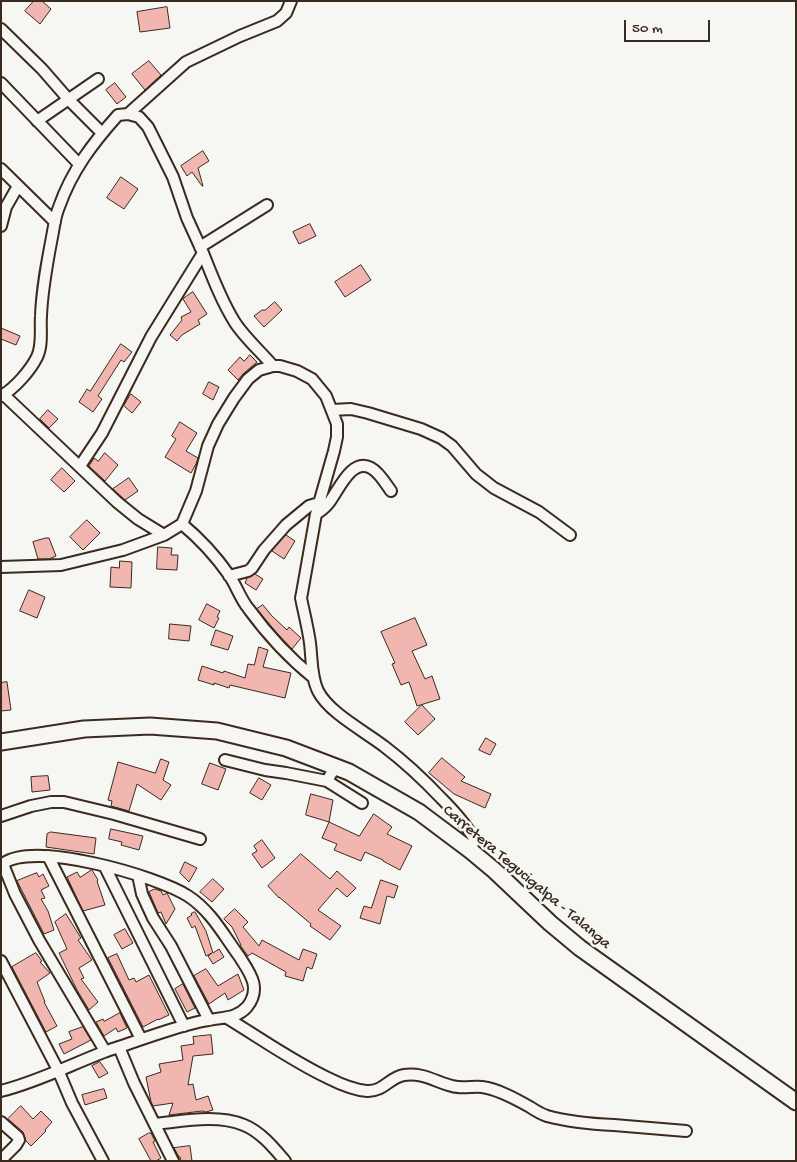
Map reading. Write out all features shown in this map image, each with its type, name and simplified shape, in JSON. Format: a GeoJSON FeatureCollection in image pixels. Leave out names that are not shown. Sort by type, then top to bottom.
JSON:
{"type":"FeatureCollection","features":[{"type":"Feature","properties":{"kind":"main road","name":"Carretera Tegucigalpa - Talanga"},"geometry":{"type":"LineString","coordinates":[[1,742],[84,729],[150,726],[217,731],[286,748],[349,772],[419,812],[471,851],[580,948],[796,1102]]}},
{"type":"Feature","properties":{"kind":"street"},"geometry":{"type":"LineString","coordinates":[[128,114],[186,62],[240,36],[277,22],[286,13],[291,1]]}},
{"type":"Feature","properties":{"kind":"street"},"geometry":{"type":"LineString","coordinates":[[1,29],[42,69],[69,100],[102,133]]}},
{"type":"Feature","properties":{"kind":"street"},"geometry":{"type":"LineString","coordinates":[[37,121],[98,79]]}},
{"type":"Feature","properties":{"kind":"street"},"geometry":{"type":"LineString","coordinates":[[1,83],[79,164]]}},
{"type":"Feature","properties":{"kind":"street"},"geometry":{"type":"LineString","coordinates":[[164,535],[138,519],[117,502],[3,396],[24,376],[37,357],[40,345],[47,263],[58,208],[79,164],[118,114],[128,114],[139,118],[148,127],[173,178],[187,218],[235,322],[273,366]]}},
{"type":"Feature","properties":{"kind":"street"},"geometry":{"type":"LineString","coordinates":[[1,169],[55,222]]}},
{"type":"Feature","properties":{"kind":"street"},"geometry":{"type":"LineString","coordinates":[[1,226],[6,207],[18,186]]}},
{"type":"Feature","properties":{"kind":"street"},"geometry":{"type":"LineString","coordinates":[[80,466],[102,433],[152,337],[201,250],[267,205]]}},
{"type":"Feature","properties":{"kind":"street"},"geometry":{"type":"LineString","coordinates":[[1,567],[61,565],[123,550],[164,535],[182,524],[196,491],[208,446],[218,424],[248,380],[259,370],[273,366],[297,370],[312,379],[326,396],[337,424],[337,437],[316,514],[301,598],[318,692],[330,706],[385,746],[418,774],[451,808],[468,828],[474,839],[471,851]]}},
{"type":"Feature","properties":{"kind":"street"},"geometry":{"type":"LineString","coordinates":[[332,410],[351,409],[368,413],[421,429],[441,438],[452,446],[476,474],[494,488],[539,512],[570,535]]}},
{"type":"Feature","properties":{"kind":"street"},"geometry":{"type":"LineString","coordinates":[[316,514],[327,505],[348,475],[355,468],[363,465],[372,468],[391,491]]}},
{"type":"Feature","properties":{"kind":"street"},"geometry":{"type":"LineString","coordinates":[[230,576],[252,568],[264,550],[286,525],[309,506],[319,503]]}},
{"type":"Feature","properties":{"kind":"street"},"geometry":{"type":"LineString","coordinates":[[182,524],[200,540],[230,576],[247,606],[270,637],[304,671],[314,678]]}},
{"type":"Feature","properties":{"kind":"street"},"geometry":{"type":"LineString","coordinates":[[225,760],[327,782],[362,803]]}},
{"type":"Feature","properties":{"kind":"street"},"geometry":{"type":"LineString","coordinates":[[327,782],[335,767]]}},
{"type":"Feature","properties":{"kind":"street"},"geometry":{"type":"LineString","coordinates":[[1,816],[31,806],[51,802],[64,802],[114,814],[200,839]]}},
{"type":"Feature","properties":{"kind":"street"},"geometry":{"type":"LineString","coordinates":[[48,856],[141,1039]]}},
{"type":"Feature","properties":{"kind":"street"},"geometry":{"type":"LineString","coordinates":[[1,1091],[21,1086],[105,1051],[141,1039],[184,1026],[237,1015],[246,1008],[251,1000],[255,984],[219,926],[202,907],[188,896],[169,886],[138,875],[88,862],[48,856],[20,857],[7,860],[2,864],[15,894],[39,940],[105,1051]]}},
{"type":"Feature","properties":{"kind":"street"},"geometry":{"type":"LineString","coordinates":[[105,867],[184,1026]]}},
{"type":"Feature","properties":{"kind":"street"},"geometry":{"type":"LineString","coordinates":[[138,875],[142,894],[209,1020]]}},
{"type":"Feature","properties":{"kind":"street"},"geometry":{"type":"LineString","coordinates":[[1,961],[103,1161]]}},
{"type":"Feature","properties":{"kind":"street"},"geometry":{"type":"LineString","coordinates":[[227,1018],[308,1068],[342,1084],[366,1091],[375,1091],[398,1077],[413,1074],[432,1078],[460,1088],[482,1087],[494,1090],[530,1107],[540,1114],[581,1123],[686,1131]]}},
{"type":"Feature","properties":{"kind":"street"},"geometry":{"type":"LineString","coordinates":[[119,1047],[134,1083],[173,1161]]}},
{"type":"Feature","properties":{"kind":"street"},"geometry":{"type":"LineString","coordinates":[[155,1124],[214,1119],[245,1125],[269,1142],[286,1161]]}},
{"type":"Feature","properties":{"kind":"street"},"geometry":{"type":"LineString","coordinates":[[1,1122],[19,1140],[1,1160]]}},
{"type":"Feature","properties":{"kind":"building"},"geometry":{"type":"Polygon","coordinates":[[[34,1],[42,1],[51,9],[40,24],[25,11],[34,1]]]}},
{"type":"Feature","properties":{"kind":"building"},"geometry":{"type":"Polygon","coordinates":[[[167,7],[170,28],[140,32],[137,12],[167,7]]]}},
{"type":"Feature","properties":{"kind":"building"},"geometry":{"type":"Polygon","coordinates":[[[149,61],[161,75],[145,90],[132,74],[149,61]]]}},
{"type":"Feature","properties":{"kind":"building"},"geometry":{"type":"Polygon","coordinates":[[[115,83],[126,97],[117,104],[106,90],[115,83]]]}},
{"type":"Feature","properties":{"kind":"building"},"geometry":{"type":"Polygon","coordinates":[[[203,151],[209,161],[198,168],[202,186],[192,172],[187,176],[181,166],[203,151]]]}},
{"type":"Feature","properties":{"kind":"building"},"geometry":{"type":"Polygon","coordinates":[[[121,177],[138,189],[124,209],[107,198],[121,177]]]}},
{"type":"Feature","properties":{"kind":"building"},"geometry":{"type":"Polygon","coordinates":[[[310,224],[316,236],[299,244],[293,232],[310,224]]]}},
{"type":"Feature","properties":{"kind":"building"},"geometry":{"type":"Polygon","coordinates":[[[361,265],[371,280],[345,297],[335,282],[361,265]]]}},
{"type":"Feature","properties":{"kind":"building"},"geometry":{"type":"Polygon","coordinates":[[[193,292],[207,314],[198,320],[200,324],[182,335],[177,341],[170,335],[182,320],[181,317],[191,312],[183,299],[193,292]]]}},
{"type":"Feature","properties":{"kind":"building"},"geometry":{"type":"Polygon","coordinates":[[[275,302],[282,310],[264,327],[254,316],[275,302]]]}},
{"type":"Feature","properties":{"kind":"building"},"geometry":{"type":"Polygon","coordinates":[[[1,328],[20,336],[16,345],[1,339],[1,328]]]}},
{"type":"Feature","properties":{"kind":"building"},"geometry":{"type":"Polygon","coordinates":[[[121,344],[132,352],[124,362],[121,360],[98,396],[102,399],[93,412],[79,402],[87,389],[90,391],[121,344]]]}},
{"type":"Feature","properties":{"kind":"building"},"geometry":{"type":"Polygon","coordinates":[[[250,355],[257,362],[238,380],[228,370],[240,357],[244,361],[250,355]]]}},
{"type":"Feature","properties":{"kind":"building"},"geometry":{"type":"Polygon","coordinates":[[[209,382],[219,387],[213,400],[203,394],[209,382]]]}},
{"type":"Feature","properties":{"kind":"building"},"geometry":{"type":"Polygon","coordinates":[[[131,394],[141,402],[132,413],[124,406],[131,394]]]}},
{"type":"Feature","properties":{"kind":"building"},"geometry":{"type":"Polygon","coordinates":[[[48,410],[58,419],[49,428],[40,419],[48,410]]]}},
{"type":"Feature","properties":{"kind":"building"},"geometry":{"type":"Polygon","coordinates":[[[180,422],[197,433],[186,451],[198,458],[191,473],[165,457],[176,439],[172,436],[180,422]]]}},
{"type":"Feature","properties":{"kind":"building"},"geometry":{"type":"Polygon","coordinates":[[[105,453],[118,465],[105,481],[89,466],[94,458],[98,461],[105,453]]]}},
{"type":"Feature","properties":{"kind":"building"},"geometry":{"type":"Polygon","coordinates":[[[62,468],[75,481],[64,492],[51,480],[62,468]]]}},
{"type":"Feature","properties":{"kind":"building"},"geometry":{"type":"Polygon","coordinates":[[[129,478],[138,491],[125,500],[113,489],[129,478]]]}},
{"type":"Feature","properties":{"kind":"building"},"geometry":{"type":"Polygon","coordinates":[[[87,520],[100,533],[83,550],[70,537],[87,520]]]}},
{"type":"Feature","properties":{"kind":"building"},"geometry":{"type":"Polygon","coordinates":[[[286,535],[295,541],[284,559],[272,551],[286,535]]]}},
{"type":"Feature","properties":{"kind":"building"},"geometry":{"type":"Polygon","coordinates":[[[49,538],[56,556],[49,559],[38,559],[33,542],[49,538]]]}},
{"type":"Feature","properties":{"kind":"building"},"geometry":{"type":"Polygon","coordinates":[[[158,547],[172,548],[171,555],[178,555],[177,570],[157,569],[158,547]]]}},
{"type":"Feature","properties":{"kind":"building"},"geometry":{"type":"Polygon","coordinates":[[[120,561],[132,562],[131,588],[110,587],[111,567],[119,568],[120,561]]]}},
{"type":"Feature","properties":{"kind":"building"},"geometry":{"type":"Polygon","coordinates":[[[255,574],[263,579],[256,590],[245,583],[247,578],[255,574]]]}},
{"type":"Feature","properties":{"kind":"building"},"geometry":{"type":"Polygon","coordinates":[[[29,590],[45,597],[37,618],[20,611],[29,590]]]}},
{"type":"Feature","properties":{"kind":"building"},"geometry":{"type":"Polygon","coordinates":[[[207,604],[220,611],[214,628],[199,620],[207,604]]]}},
{"type":"Feature","properties":{"kind":"building"},"geometry":{"type":"Polygon","coordinates":[[[263,605],[287,630],[289,627],[301,638],[292,649],[257,609],[263,605]]]}},
{"type":"Feature","properties":{"kind":"building"},"geometry":{"type":"Polygon","coordinates":[[[415,618],[427,645],[412,651],[425,679],[432,676],[440,699],[417,706],[409,682],[401,685],[392,664],[395,663],[381,632],[415,618]]]}},
{"type":"Feature","properties":{"kind":"building"},"geometry":{"type":"Polygon","coordinates":[[[170,624],[191,626],[189,641],[169,639],[170,624]]]}},
{"type":"Feature","properties":{"kind":"building"},"geometry":{"type":"Polygon","coordinates":[[[216,630],[233,636],[228,650],[211,645],[216,630]]]}},
{"type":"Feature","properties":{"kind":"building"},"geometry":{"type":"Polygon","coordinates":[[[259,647],[268,650],[263,667],[291,673],[285,698],[230,685],[229,688],[214,683],[214,685],[198,680],[202,666],[245,678],[248,664],[254,665],[259,647]]]}},
{"type":"Feature","properties":{"kind":"building"},"geometry":{"type":"Polygon","coordinates":[[[7,682],[11,710],[1,711],[1,683],[7,682]]]}},
{"type":"Feature","properties":{"kind":"building"},"geometry":{"type":"Polygon","coordinates":[[[422,705],[435,719],[418,735],[405,722],[422,705]]]}},
{"type":"Feature","properties":{"kind":"building"},"geometry":{"type":"Polygon","coordinates":[[[486,738],[496,744],[490,755],[479,750],[486,738]]]}},
{"type":"Feature","properties":{"kind":"building"},"geometry":{"type":"Polygon","coordinates":[[[442,758],[465,777],[461,781],[491,794],[485,808],[454,794],[429,773],[442,758]]]}},
{"type":"Feature","properties":{"kind":"building"},"geometry":{"type":"Polygon","coordinates":[[[161,759],[169,762],[163,780],[171,785],[161,800],[137,784],[129,811],[111,806],[112,801],[108,800],[118,762],[155,773],[161,759]]]}},
{"type":"Feature","properties":{"kind":"building"},"geometry":{"type":"Polygon","coordinates":[[[210,763],[226,769],[218,790],[202,784],[210,763]]]}},
{"type":"Feature","properties":{"kind":"building"},"geometry":{"type":"Polygon","coordinates":[[[48,776],[50,790],[32,792],[31,777],[48,776]]]}},
{"type":"Feature","properties":{"kind":"building"},"geometry":{"type":"Polygon","coordinates":[[[259,778],[271,785],[262,800],[250,793],[259,778]]]}},
{"type":"Feature","properties":{"kind":"building"},"geometry":{"type":"Polygon","coordinates":[[[311,794],[333,800],[329,822],[306,815],[311,794]]]}},
{"type":"Feature","properties":{"kind":"building"},"geometry":{"type":"Polygon","coordinates":[[[374,814],[392,827],[387,834],[412,846],[400,870],[365,852],[361,861],[334,850],[337,844],[322,838],[329,822],[359,836],[374,814]]]}},
{"type":"Feature","properties":{"kind":"building"},"geometry":{"type":"Polygon","coordinates":[[[111,829],[143,836],[139,850],[121,845],[122,842],[109,839],[111,829]]]}},
{"type":"Feature","properties":{"kind":"building"},"geometry":{"type":"Polygon","coordinates":[[[51,832],[96,838],[94,854],[46,847],[47,834],[51,832]]]}},
{"type":"Feature","properties":{"kind":"building"},"geometry":{"type":"Polygon","coordinates":[[[262,840],[275,858],[262,868],[252,854],[257,851],[254,846],[262,840]]]}},
{"type":"Feature","properties":{"kind":"building"},"geometry":{"type":"Polygon","coordinates":[[[301,854],[330,879],[337,871],[356,888],[347,897],[337,888],[318,910],[341,926],[330,940],[310,926],[311,924],[279,898],[268,886],[301,854]]]}},
{"type":"Feature","properties":{"kind":"building"},"geometry":{"type":"Polygon","coordinates":[[[185,862],[197,868],[189,882],[180,873],[185,862]]]}},
{"type":"Feature","properties":{"kind":"building"},"geometry":{"type":"Polygon","coordinates":[[[92,870],[98,880],[105,905],[83,911],[67,877],[77,872],[80,877],[92,870]]]}},
{"type":"Feature","properties":{"kind":"building"},"geometry":{"type":"Polygon","coordinates":[[[37,873],[39,877],[43,874],[49,886],[41,890],[45,898],[41,899],[48,911],[54,930],[44,934],[17,881],[37,873]]]}},
{"type":"Feature","properties":{"kind":"building"},"geometry":{"type":"Polygon","coordinates":[[[213,879],[224,889],[212,902],[200,892],[213,879]]]}},
{"type":"Feature","properties":{"kind":"building"},"geometry":{"type":"Polygon","coordinates":[[[381,880],[398,886],[394,898],[387,896],[380,924],[360,918],[364,906],[371,908],[381,880]]]}},
{"type":"Feature","properties":{"kind":"building"},"geometry":{"type":"Polygon","coordinates":[[[155,889],[161,891],[163,895],[167,893],[175,909],[166,924],[161,912],[158,913],[149,892],[155,889]]]}},
{"type":"Feature","properties":{"kind":"building"},"geometry":{"type":"Polygon","coordinates":[[[235,909],[248,922],[243,927],[259,946],[262,940],[299,960],[303,949],[317,954],[312,969],[307,967],[303,981],[285,976],[286,972],[252,953],[248,956],[240,945],[232,927],[224,919],[235,909]]]}},
{"type":"Feature","properties":{"kind":"building"},"geometry":{"type":"Polygon","coordinates":[[[195,912],[206,931],[213,953],[219,949],[224,957],[213,964],[208,956],[212,953],[206,956],[195,926],[192,928],[187,918],[195,912]]]}},
{"type":"Feature","properties":{"kind":"building"},"geometry":{"type":"Polygon","coordinates":[[[66,914],[81,938],[78,940],[92,960],[79,968],[84,978],[81,979],[98,1002],[89,1010],[59,953],[67,949],[55,922],[66,914]]]}},
{"type":"Feature","properties":{"kind":"building"},"geometry":{"type":"Polygon","coordinates":[[[125,929],[133,943],[122,949],[114,935],[125,929]]]}},
{"type":"Feature","properties":{"kind":"building"},"geometry":{"type":"Polygon","coordinates":[[[36,953],[42,961],[40,962],[50,973],[37,982],[44,1002],[57,1026],[46,1032],[12,967],[36,953]]]}},
{"type":"Feature","properties":{"kind":"building"},"geometry":{"type":"Polygon","coordinates":[[[117,954],[129,980],[134,978],[136,982],[149,975],[169,1015],[143,1027],[108,958],[117,954]]]}},
{"type":"Feature","properties":{"kind":"building"},"geometry":{"type":"Polygon","coordinates":[[[206,969],[218,986],[238,974],[244,990],[228,1000],[225,993],[209,1004],[194,976],[206,969]]]}},
{"type":"Feature","properties":{"kind":"building"},"geometry":{"type":"Polygon","coordinates":[[[183,984],[195,1008],[187,1012],[175,989],[183,984]]]}},
{"type":"Feature","properties":{"kind":"building"},"geometry":{"type":"Polygon","coordinates":[[[120,1013],[127,1028],[118,1032],[116,1028],[104,1036],[96,1022],[103,1019],[104,1021],[120,1013]]]}},
{"type":"Feature","properties":{"kind":"building"},"geometry":{"type":"Polygon","coordinates":[[[83,1027],[91,1040],[64,1054],[59,1044],[72,1039],[69,1032],[83,1027]]]}},
{"type":"Feature","properties":{"kind":"building"},"geometry":{"type":"Polygon","coordinates":[[[211,1035],[213,1054],[193,1056],[188,1085],[193,1084],[196,1100],[208,1096],[213,1110],[169,1115],[173,1103],[153,1106],[146,1077],[161,1072],[159,1064],[183,1060],[181,1046],[194,1044],[193,1037],[211,1035]]]}},
{"type":"Feature","properties":{"kind":"building"},"geometry":{"type":"Polygon","coordinates":[[[100,1062],[108,1073],[99,1078],[92,1066],[100,1062]]]}},
{"type":"Feature","properties":{"kind":"building"},"geometry":{"type":"Polygon","coordinates":[[[104,1089],[107,1098],[85,1105],[82,1095],[104,1089]]]}},
{"type":"Feature","properties":{"kind":"building"},"geometry":{"type":"Polygon","coordinates":[[[21,1106],[33,1119],[41,1111],[52,1122],[31,1146],[26,1141],[23,1132],[8,1119],[21,1106]]]}},
{"type":"Feature","properties":{"kind":"building"},"geometry":{"type":"Polygon","coordinates":[[[151,1133],[155,1141],[153,1142],[161,1158],[156,1161],[151,1161],[139,1139],[151,1133]]]}},
{"type":"Feature","properties":{"kind":"building"},"geometry":{"type":"Polygon","coordinates":[[[190,1146],[192,1161],[181,1161],[174,1148],[190,1146]]]}}]}
